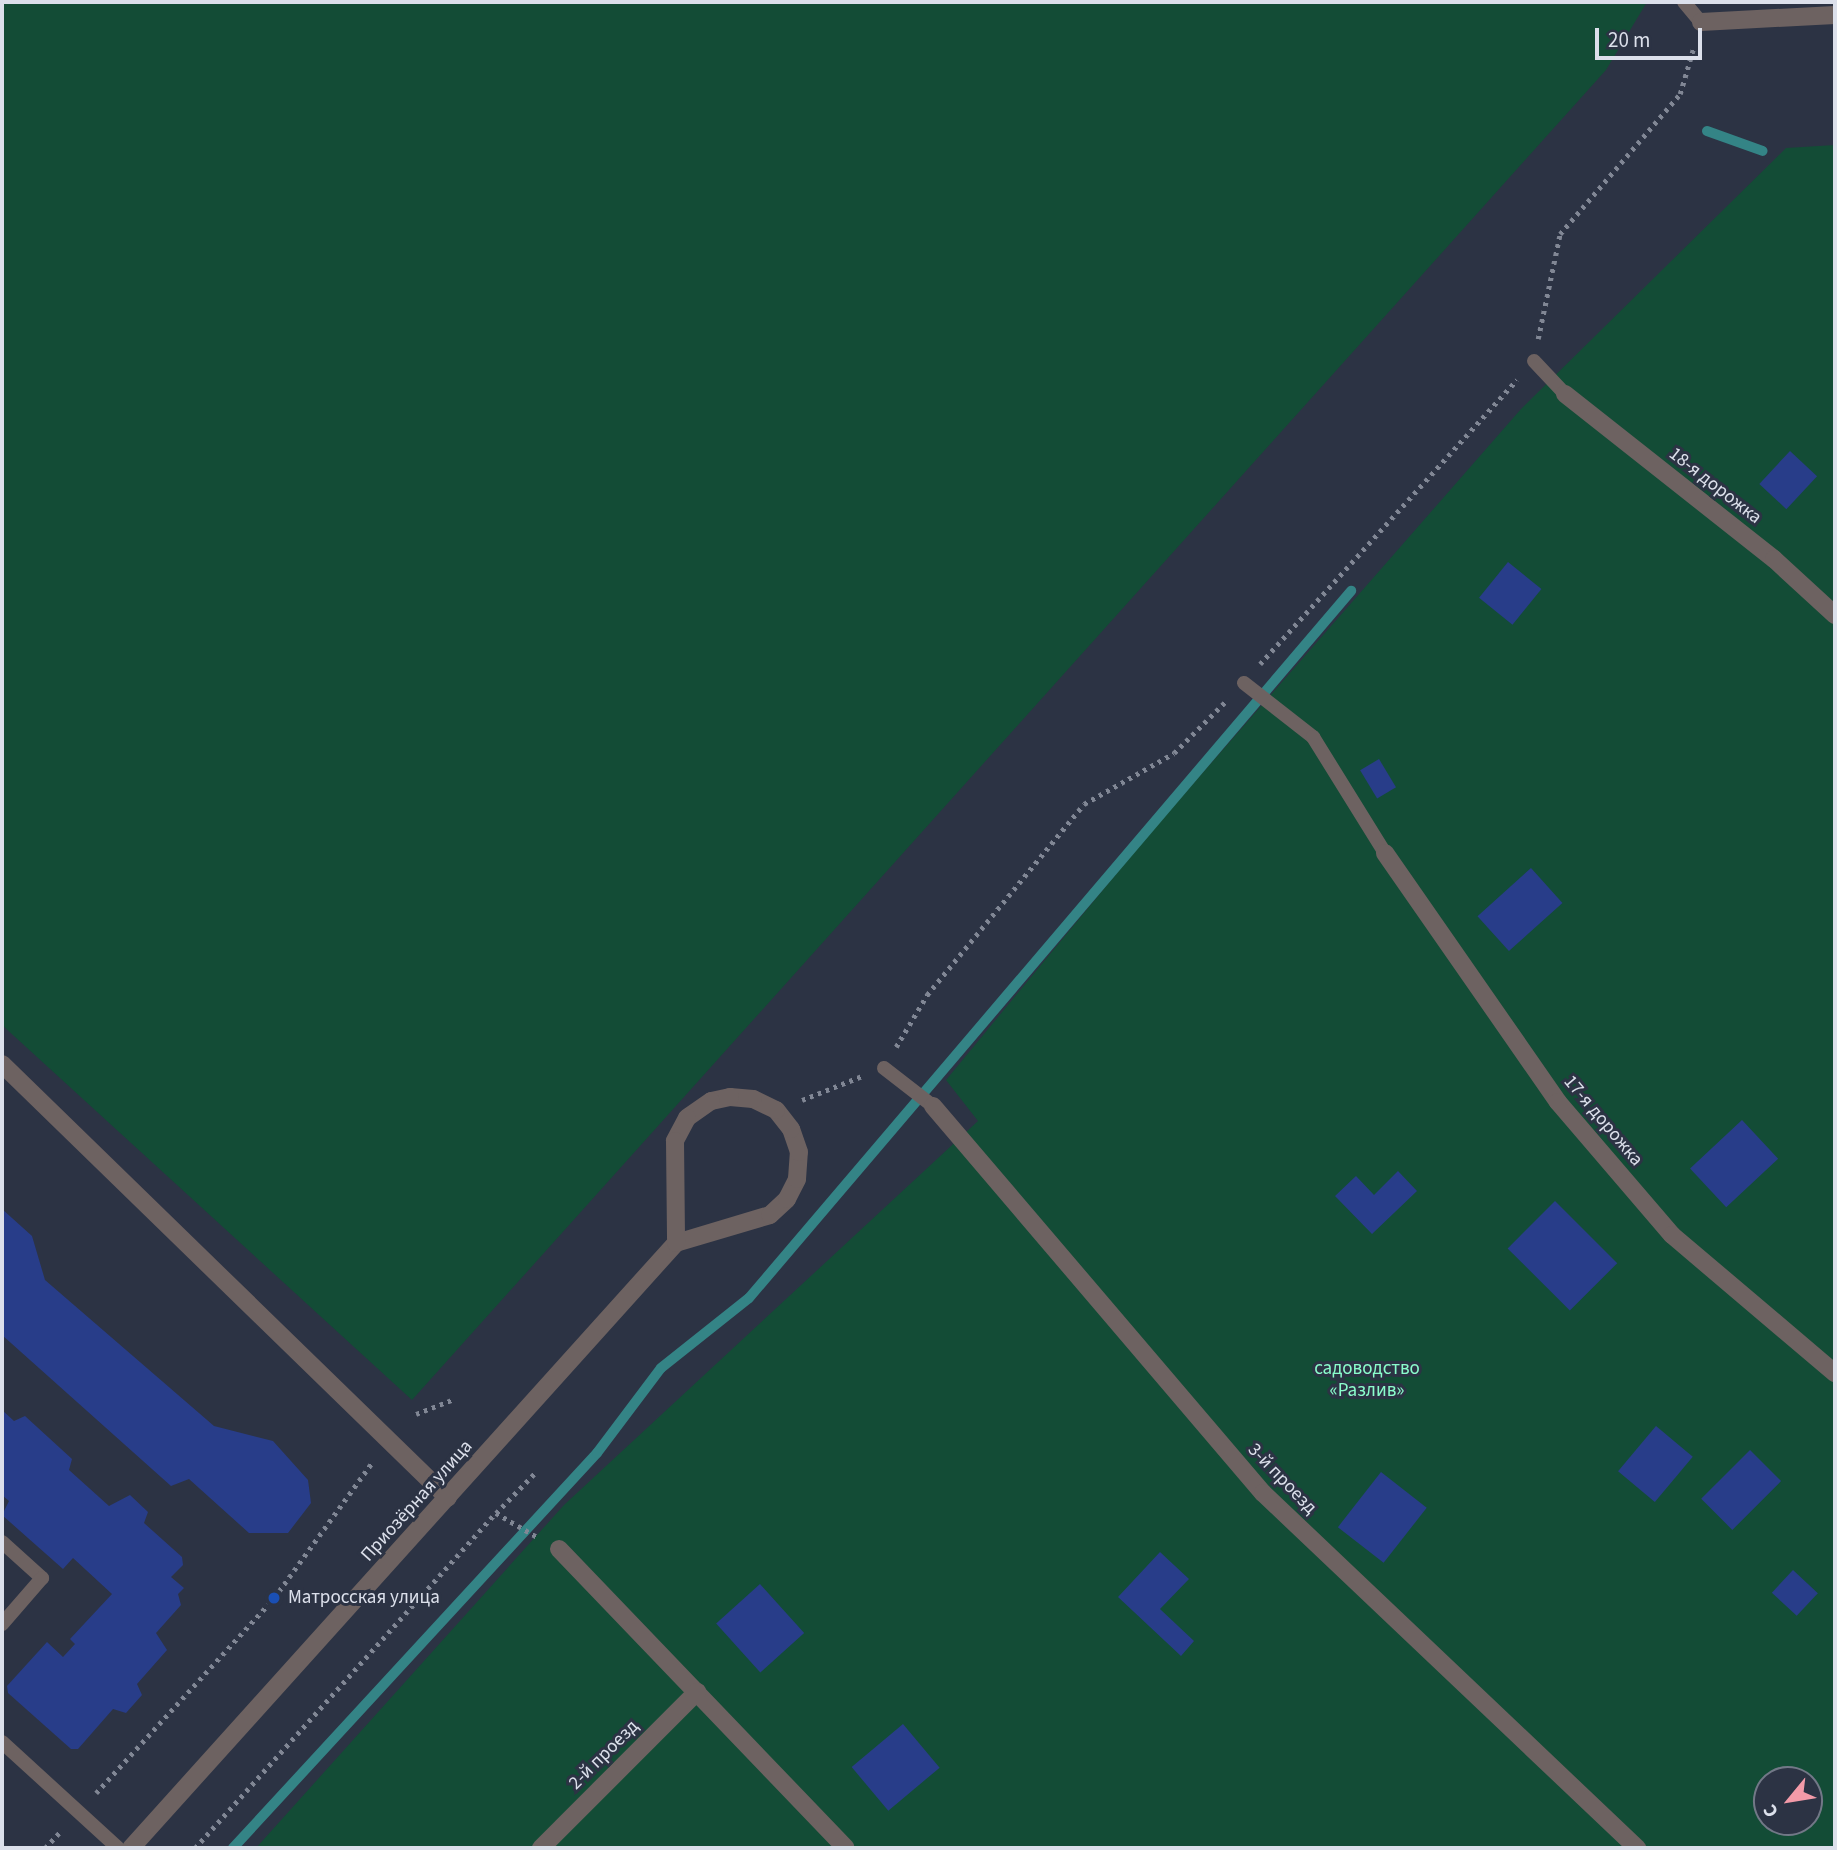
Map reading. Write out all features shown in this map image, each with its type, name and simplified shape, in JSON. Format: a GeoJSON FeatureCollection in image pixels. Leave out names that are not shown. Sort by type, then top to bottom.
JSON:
{"type":"FeatureCollection","features":[{"type":"Feature","properties":{"kind":"street"},"geometry":{"type":"LineString","coordinates":[[1701,22],[1835,15]]}},
{"type":"Feature","properties":{"kind":"street","name":"18-я дорожка"},"geometry":{"type":"LineString","coordinates":[[1565,394],[1774,559],[1835,615]]}},
{"type":"Feature","properties":{"kind":"street","name":"17-я дорожка"},"geometry":{"type":"LineString","coordinates":[[1385,853],[1558,1102],[1672,1235],[1835,1373]]}},
{"type":"Feature","properties":{"kind":"street"},"geometry":{"type":"LineString","coordinates":[[2,1064],[448,1498]]}},
{"type":"Feature","properties":{"kind":"street"},"geometry":{"type":"LineString","coordinates":[[730,1097],[753,1099],[776,1110],[791,1129],[799,1152],[797,1179],[787,1199],[770,1215],[676,1243],[675,1141],[687,1118],[711,1101],[730,1097]]}},
{"type":"Feature","properties":{"kind":"street","name":"3-й проезд"},"geometry":{"type":"LineString","coordinates":[[933,1106],[1262,1493],[1637,1848]]}},
{"type":"Feature","properties":{"kind":"street","name":"Приозёрная улица"},"geometry":{"type":"LineString","coordinates":[[131,1847],[676,1243]]}},
{"type":"Feature","properties":{"kind":"street"},"geometry":{"type":"LineString","coordinates":[[559,1549],[846,1848]]}},
{"type":"Feature","properties":{"kind":"street","name":"2-й проезд"},"geometry":{"type":"LineString","coordinates":[[541,1848],[697,1692]]}},
{"type":"Feature","properties":{"kind":"lane"},"geometry":{"type":"LineString","coordinates":[[1684,2],[1701,22]]}},
{"type":"Feature","properties":{"kind":"lane"},"geometry":{"type":"LineString","coordinates":[[1534,360],[1565,394]]}},
{"type":"Feature","properties":{"kind":"lane"},"geometry":{"type":"LineString","coordinates":[[1249,687],[1313,737],[1385,853]]}},
{"type":"Feature","properties":{"kind":"lane"},"geometry":{"type":"LineString","coordinates":[[884,1068],[933,1106]]}},
{"type":"Feature","properties":{"kind":"lane"},"geometry":{"type":"LineString","coordinates":[[2,1542],[42,1578],[2,1623]]}},
{"type":"Feature","properties":{"kind":"lane"},"geometry":{"type":"LineString","coordinates":[[2,1742],[131,1847]]}},
{"type":"Feature","properties":{"kind":"path"},"geometry":{"type":"LineString","coordinates":[[776,1110],[884,1068],[927,995],[1084,804],[1174,753],[1249,687],[1534,360],[1560,234],[1680,94],[1701,22]]}},
{"type":"Feature","properties":{"kind":"path"},"geometry":{"type":"LineString","coordinates":[[416,1414],[454,1399]]}},
{"type":"Feature","properties":{"kind":"path"},"geometry":{"type":"LineString","coordinates":[[91,1798],[274,1598],[373,1461]]}},
{"type":"Feature","properties":{"kind":"path"},"geometry":{"type":"LineString","coordinates":[[195,1848],[535,1473]]}},
{"type":"Feature","properties":{"kind":"path"},"geometry":{"type":"LineString","coordinates":[[496,1513],[534,1535]]}},
{"type":"Feature","properties":{"kind":"path"},"geometry":{"type":"LineString","coordinates":[[45,1848],[64,1828]]}},
{"type":"Feature","properties":{"kind":"green space"},"geometry":{"type":"Polygon","coordinates":[[[2,2],[1647,2],[1606,70],[412,1400],[2,1025],[2,2]]]}},
{"type":"Feature","properties":{"kind":"green space","name":"садоводство «Разлив»"},"geometry":{"type":"Polygon","coordinates":[[[1835,145],[1835,1848],[256,1848],[564,1505],[978,1121],[946,1080],[1150,833],[1521,409],[1786,148],[1835,145]]]}},
{"type":"Feature","properties":{"kind":"building"},"geometry":{"type":"Polygon","coordinates":[[[1790,451],[1817,476],[1786,509],[1759,484],[1790,451]]]}},
{"type":"Feature","properties":{"kind":"building"},"geometry":{"type":"Polygon","coordinates":[[[1508,562],[1541,589],[1512,625],[1479,598],[1508,562]]]}},
{"type":"Feature","properties":{"kind":"building"},"geometry":{"type":"Polygon","coordinates":[[[1379,759],[1396,787],[1377,799],[1360,770],[1379,759]]]}},
{"type":"Feature","properties":{"kind":"building"},"geometry":{"type":"Polygon","coordinates":[[[1531,868],[1562,903],[1509,951],[1477,916],[1531,868]]]}},
{"type":"Feature","properties":{"kind":"building"},"geometry":{"type":"Polygon","coordinates":[[[1742,1120],[1778,1159],[1726,1207],[1690,1168],[1742,1120]]]}},
{"type":"Feature","properties":{"kind":"building"},"geometry":{"type":"Polygon","coordinates":[[[1398,1171],[1417,1191],[1372,1234],[1335,1196],[1356,1176],[1374,1195],[1398,1171]]]}},
{"type":"Feature","properties":{"kind":"building"},"geometry":{"type":"Polygon","coordinates":[[[1555,1201],[1617,1263],[1570,1311],[1508,1248],[1555,1201]]]}},
{"type":"Feature","properties":{"kind":"building"},"geometry":{"type":"Polygon","coordinates":[[[2,1209],[32,1236],[45,1280],[214,1426],[273,1441],[308,1480],[311,1503],[288,1533],[249,1533],[189,1479],[171,1486],[2,1335],[2,1209]]]}},
{"type":"Feature","properties":{"kind":"building"},"geometry":{"type":"Polygon","coordinates":[[[2,1410],[14,1421],[25,1416],[72,1459],[69,1470],[109,1506],[130,1495],[148,1512],[144,1523],[182,1557],[183,1565],[171,1577],[184,1588],[178,1594],[181,1605],[156,1633],[167,1650],[137,1684],[142,1695],[126,1713],[113,1709],[78,1749],[71,1749],[8,1693],[7,1686],[47,1642],[63,1657],[75,1644],[70,1639],[112,1594],[73,1558],[63,1569],[2,1515],[9,1501],[2,1495],[2,1410]]]}},
{"type":"Feature","properties":{"kind":"building"},"geometry":{"type":"Polygon","coordinates":[[[1656,1426],[1693,1457],[1655,1502],[1618,1471],[1656,1426]]]}},
{"type":"Feature","properties":{"kind":"building"},"geometry":{"type":"Polygon","coordinates":[[[1750,1450],[1781,1481],[1732,1530],[1701,1499],[1750,1450]]]}},
{"type":"Feature","properties":{"kind":"building"},"geometry":{"type":"Polygon","coordinates":[[[1381,1472],[1427,1508],[1384,1563],[1338,1527],[1381,1472]]]}},
{"type":"Feature","properties":{"kind":"building"},"geometry":{"type":"Polygon","coordinates":[[[1160,1552],[1189,1579],[1160,1609],[1194,1641],[1181,1656],[1118,1597],[1160,1552]]]}},
{"type":"Feature","properties":{"kind":"building"},"geometry":{"type":"Polygon","coordinates":[[[1793,1570],[1818,1593],[1797,1616],[1772,1593],[1793,1570]]]}},
{"type":"Feature","properties":{"kind":"building"},"geometry":{"type":"Polygon","coordinates":[[[760,1584],[804,1633],[760,1673],[716,1623],[760,1584]]]}},
{"type":"Feature","properties":{"kind":"building"},"geometry":{"type":"Polygon","coordinates":[[[903,1724],[940,1768],[888,1811],[852,1767],[903,1724]]]}},
{"type":"Feature","properties":{"kind":"waterway"},"geometry":{"type":"LineString","coordinates":[[1707,131],[1763,151]]}},
{"type":"Feature","properties":{"kind":"waterway"},"geometry":{"type":"LineString","coordinates":[[233,1848],[597,1453],[661,1368],[749,1298],[1351,591]]}},
{"type":"Feature","properties":{"kind":"place","name":"Матросская улица"},"geometry":{"type":"Point","coordinates":[274,1598]}}]}
